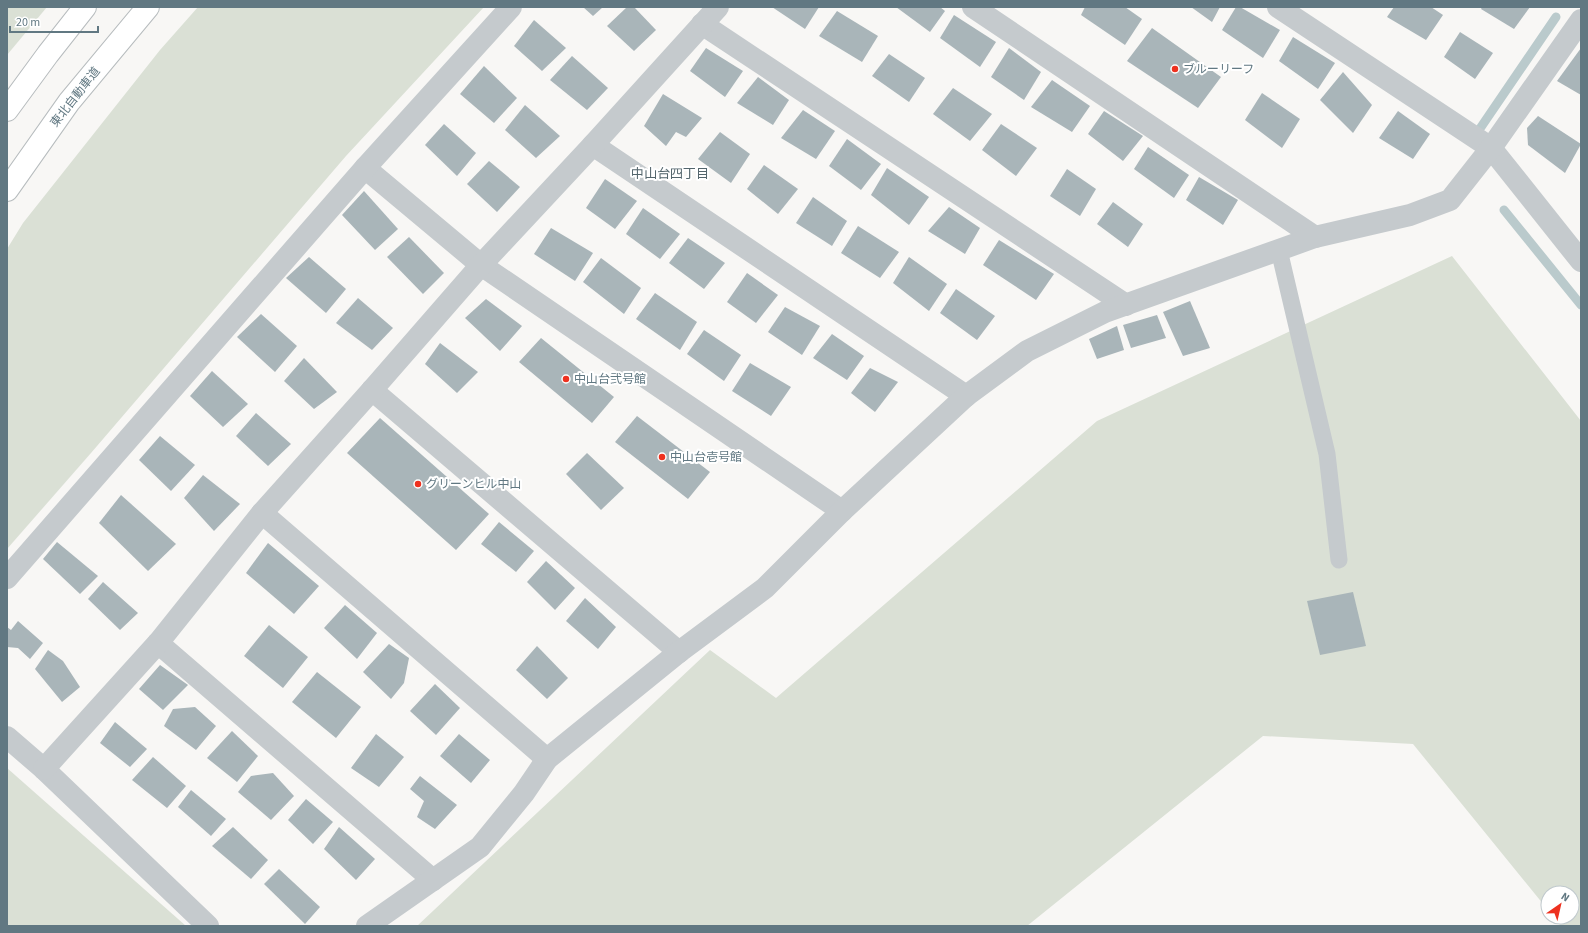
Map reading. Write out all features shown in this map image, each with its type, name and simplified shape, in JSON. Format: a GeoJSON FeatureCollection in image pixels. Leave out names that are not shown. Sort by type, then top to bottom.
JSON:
{"type":"FeatureCollection","features":[{"type":"Feature","properties":{"kind":"highway"},"geometry":{"type":"LineString","coordinates":[[7,110],[85,7]]}},
{"type":"Feature","properties":{"kind":"highway","name":"東北自動車道"},"geometry":{"type":"LineString","coordinates":[[7,190],[69,102],[148,7]]}},
{"type":"Feature","properties":{"kind":"street"},"geometry":{"type":"LineString","coordinates":[[7,578],[365,168],[510,7]]}},
{"type":"Feature","properties":{"kind":"street"},"geometry":{"type":"LineString","coordinates":[[44,768],[158,643],[262,513],[481,265],[593,145],[718,7]]}},
{"type":"Feature","properties":{"kind":"street"},"geometry":{"type":"LineString","coordinates":[[973,7],[1315,237]]}},
{"type":"Feature","properties":{"kind":"street"},"geometry":{"type":"LineString","coordinates":[[1278,7],[1491,148],[1581,262]]}},
{"type":"Feature","properties":{"kind":"street"},"geometry":{"type":"LineString","coordinates":[[1574,7],[1581,12]]}},
{"type":"Feature","properties":{"kind":"street"},"geometry":{"type":"LineString","coordinates":[[367,926],[480,847],[524,793],[547,759],[679,652],[764,588],[842,511],[966,396],[1027,351],[1105,312],[1315,237],[1410,215],[1450,200],[1491,148],[1581,20]]}},
{"type":"Feature","properties":{"kind":"street"},"geometry":{"type":"LineString","coordinates":[[702,24],[1126,304]]}},
{"type":"Feature","properties":{"kind":"street"},"geometry":{"type":"LineString","coordinates":[[593,145],[966,396]]}},
{"type":"Feature","properties":{"kind":"street"},"geometry":{"type":"LineString","coordinates":[[365,168],[481,265],[842,511]]}},
{"type":"Feature","properties":{"kind":"street"},"geometry":{"type":"LineString","coordinates":[[372,390],[679,652]]}},
{"type":"Feature","properties":{"kind":"street"},"geometry":{"type":"LineString","coordinates":[[262,513],[547,759]]}},
{"type":"Feature","properties":{"kind":"street"},"geometry":{"type":"LineString","coordinates":[[158,643],[433,880]]}},
{"type":"Feature","properties":{"kind":"street"},"geometry":{"type":"LineString","coordinates":[[7,737],[44,768],[208,926]]}},
{"type":"Feature","properties":{"kind":"lane"},"geometry":{"type":"LineString","coordinates":[[1279,250],[1327,454],[1340,560]]}},
{"type":"Feature","properties":{"kind":"shaded area"},"geometry":{"type":"Polygon","coordinates":[[[7,7],[47,7],[7,55],[7,7]]]}},
{"type":"Feature","properties":{"kind":"shaded area"},"geometry":{"type":"Polygon","coordinates":[[[198,7],[484,7],[346,156],[7,549],[7,249],[23,223],[160,50],[198,7]]]}},
{"type":"Feature","properties":{"kind":"shaded area"},"geometry":{"type":"Polygon","coordinates":[[[1452,256],[1581,421],[1581,926],[1560,925],[1580,925],[1580,885],[1540,885],[1540,900],[1413,744],[1263,736],[1027,926],[417,926],[710,650],[776,698],[1097,421],[1452,256]]]}},
{"type":"Feature","properties":{"kind":"shaded area"},"geometry":{"type":"Polygon","coordinates":[[[7,768],[186,926],[7,926],[7,768]]]}},
{"type":"Feature","properties":{"kind":"building"},"geometry":{"type":"Polygon","coordinates":[[[583,7],[603,7],[593,16],[583,7]]]}},
{"type":"Feature","properties":{"kind":"building"},"geometry":{"type":"Polygon","coordinates":[[[627,7],[634,7],[656,30],[634,51],[607,26],[627,7]]]}},
{"type":"Feature","properties":{"kind":"building"},"geometry":{"type":"Polygon","coordinates":[[[772,7],[819,7],[805,29],[772,7]]]}},
{"type":"Feature","properties":{"kind":"building"},"geometry":{"type":"Polygon","coordinates":[[[896,7],[940,7],[945,11],[930,32],[896,7]]]}},
{"type":"Feature","properties":{"kind":"building"},"geometry":{"type":"Polygon","coordinates":[[[1085,7],[1125,7],[1142,19],[1125,45],[1081,15],[1085,7]]]}},
{"type":"Feature","properties":{"kind":"building"},"geometry":{"type":"Polygon","coordinates":[[[1191,7],[1220,7],[1212,22],[1191,7]]]}},
{"type":"Feature","properties":{"kind":"building"},"geometry":{"type":"Polygon","coordinates":[[[1236,7],[1240,7],[1280,30],[1263,58],[1222,30],[1236,7]]]}},
{"type":"Feature","properties":{"kind":"building"},"geometry":{"type":"Polygon","coordinates":[[[1394,7],[1431,7],[1443,15],[1426,40],[1387,17],[1394,7]]]}},
{"type":"Feature","properties":{"kind":"building"},"geometry":{"type":"Polygon","coordinates":[[[1482,7],[1530,7],[1514,29],[1481,9],[1482,7]]]}},
{"type":"Feature","properties":{"kind":"building"},"geometry":{"type":"Polygon","coordinates":[[[837,11],[878,36],[862,62],[819,36],[837,11]]]}},
{"type":"Feature","properties":{"kind":"building"},"geometry":{"type":"Polygon","coordinates":[[[954,15],[996,42],[980,67],[940,38],[954,15]]]}},
{"type":"Feature","properties":{"kind":"building"},"geometry":{"type":"Polygon","coordinates":[[[534,20],[566,48],[542,71],[514,46],[534,20]]]}},
{"type":"Feature","properties":{"kind":"building","name":"ブルーリーフ"},"geometry":{"type":"Polygon","coordinates":[[[1152,28],[1221,77],[1198,108],[1127,61],[1152,28]]]}},
{"type":"Feature","properties":{"kind":"building"},"geometry":{"type":"Polygon","coordinates":[[[1460,32],[1493,53],[1475,79],[1444,57],[1460,32]]]}},
{"type":"Feature","properties":{"kind":"building"},"geometry":{"type":"Polygon","coordinates":[[[1293,37],[1335,63],[1318,89],[1279,61],[1293,37]]]}},
{"type":"Feature","properties":{"kind":"building"},"geometry":{"type":"Polygon","coordinates":[[[706,48],[743,71],[725,97],[690,71],[706,48]]]}},
{"type":"Feature","properties":{"kind":"building"},"geometry":{"type":"Polygon","coordinates":[[[1009,48],[1041,72],[1024,100],[991,77],[1009,48]]]}},
{"type":"Feature","properties":{"kind":"building"},"geometry":{"type":"Polygon","coordinates":[[[1581,48],[1581,95],[1557,81],[1581,48]]]}},
{"type":"Feature","properties":{"kind":"building"},"geometry":{"type":"Polygon","coordinates":[[[889,54],[925,78],[909,102],[872,76],[889,54]]]}},
{"type":"Feature","properties":{"kind":"building"},"geometry":{"type":"Polygon","coordinates":[[[572,56],[608,88],[587,110],[550,80],[572,56]]]}},
{"type":"Feature","properties":{"kind":"building"},"geometry":{"type":"Polygon","coordinates":[[[484,66],[517,98],[494,123],[460,94],[484,66]]]}},
{"type":"Feature","properties":{"kind":"building"},"geometry":{"type":"Polygon","coordinates":[[[1343,72],[1372,105],[1353,133],[1320,100],[1343,72]]]}},
{"type":"Feature","properties":{"kind":"building"},"geometry":{"type":"Polygon","coordinates":[[[758,77],[789,100],[773,125],[737,103],[758,77]]]}},
{"type":"Feature","properties":{"kind":"building"},"geometry":{"type":"Polygon","coordinates":[[[1052,80],[1090,106],[1072,132],[1031,107],[1052,80]]]}},
{"type":"Feature","properties":{"kind":"building"},"geometry":{"type":"Polygon","coordinates":[[[953,88],[992,114],[970,141],[933,114],[953,88]]]}},
{"type":"Feature","properties":{"kind":"building"},"geometry":{"type":"Polygon","coordinates":[[[1262,93],[1300,119],[1282,148],[1245,120],[1262,93]]]}},
{"type":"Feature","properties":{"kind":"building"},"geometry":{"type":"Polygon","coordinates":[[[663,94],[702,118],[686,137],[676,132],[666,146],[644,126],[663,94]]]}},
{"type":"Feature","properties":{"kind":"building"},"geometry":{"type":"Polygon","coordinates":[[[525,105],[560,136],[536,158],[505,130],[525,105]]]}},
{"type":"Feature","properties":{"kind":"building"},"geometry":{"type":"Polygon","coordinates":[[[803,110],[835,131],[816,159],[781,138],[803,110]]]}},
{"type":"Feature","properties":{"kind":"building"},"geometry":{"type":"Polygon","coordinates":[[[1104,111],[1143,136],[1123,161],[1088,134],[1104,111]]]}},
{"type":"Feature","properties":{"kind":"building"},"geometry":{"type":"Polygon","coordinates":[[[1398,111],[1430,134],[1413,159],[1379,138],[1398,111]]]}},
{"type":"Feature","properties":{"kind":"building"},"geometry":{"type":"Polygon","coordinates":[[[1538,116],[1581,144],[1565,173],[1528,145],[1527,128],[1538,116]]]}},
{"type":"Feature","properties":{"kind":"building"},"geometry":{"type":"Polygon","coordinates":[[[444,124],[476,153],[457,176],[425,145],[444,124]]]}},
{"type":"Feature","properties":{"kind":"building"},"geometry":{"type":"Polygon","coordinates":[[[1001,124],[1037,148],[1016,176],[982,150],[1001,124]]]}},
{"type":"Feature","properties":{"kind":"building"},"geometry":{"type":"Polygon","coordinates":[[[720,132],[750,154],[731,183],[698,159],[720,132]]]}},
{"type":"Feature","properties":{"kind":"building"},"geometry":{"type":"Polygon","coordinates":[[[847,139],[881,164],[861,190],[829,166],[847,139]]]}},
{"type":"Feature","properties":{"kind":"building"},"geometry":{"type":"Polygon","coordinates":[[[1148,147],[1189,175],[1174,198],[1134,169],[1148,147]]]}},
{"type":"Feature","properties":{"kind":"building"},"geometry":{"type":"Polygon","coordinates":[[[489,161],[520,187],[497,212],[467,184],[489,161]]]}},
{"type":"Feature","properties":{"kind":"building"},"geometry":{"type":"Polygon","coordinates":[[[764,165],[798,189],[778,214],[747,189],[764,165]]]}},
{"type":"Feature","properties":{"kind":"building"},"geometry":{"type":"Polygon","coordinates":[[[887,168],[929,197],[909,225],[871,195],[887,168]]]}},
{"type":"Feature","properties":{"kind":"building"},"geometry":{"type":"Polygon","coordinates":[[[1067,169],[1096,189],[1080,216],[1050,196],[1067,169]]]}},
{"type":"Feature","properties":{"kind":"building"},"geometry":{"type":"Polygon","coordinates":[[[1199,177],[1238,200],[1223,225],[1186,200],[1199,177]]]}},
{"type":"Feature","properties":{"kind":"building"},"geometry":{"type":"Polygon","coordinates":[[[605,179],[637,201],[615,229],[586,208],[605,179]]]}},
{"type":"Feature","properties":{"kind":"building"},"geometry":{"type":"Polygon","coordinates":[[[364,191],[398,229],[375,250],[342,215],[364,191]]]}},
{"type":"Feature","properties":{"kind":"building"},"geometry":{"type":"Polygon","coordinates":[[[813,197],[847,221],[832,246],[796,223],[813,197]]]}},
{"type":"Feature","properties":{"kind":"building"},"geometry":{"type":"Polygon","coordinates":[[[1113,202],[1143,224],[1128,247],[1097,224],[1113,202]]]}},
{"type":"Feature","properties":{"kind":"building"},"geometry":{"type":"Polygon","coordinates":[[[949,207],[980,228],[965,254],[928,231],[949,207]]]}},
{"type":"Feature","properties":{"kind":"building"},"geometry":{"type":"Polygon","coordinates":[[[643,208],[680,234],[660,259],[626,234],[643,208]]]}},
{"type":"Feature","properties":{"kind":"building"},"geometry":{"type":"Polygon","coordinates":[[[858,226],[899,252],[880,278],[841,253],[858,226]]]}},
{"type":"Feature","properties":{"kind":"building"},"geometry":{"type":"Polygon","coordinates":[[[551,228],[593,253],[575,281],[534,254],[551,228]]]}},
{"type":"Feature","properties":{"kind":"building"},"geometry":{"type":"Polygon","coordinates":[[[409,237],[444,273],[423,294],[387,257],[409,237]]]}},
{"type":"Feature","properties":{"kind":"building"},"geometry":{"type":"Polygon","coordinates":[[[688,238],[725,263],[704,289],[669,263],[688,238]]]}},
{"type":"Feature","properties":{"kind":"building"},"geometry":{"type":"Polygon","coordinates":[[[999,240],[1054,274],[1036,300],[983,265],[999,240]]]}},
{"type":"Feature","properties":{"kind":"building"},"geometry":{"type":"Polygon","coordinates":[[[309,257],[346,289],[326,313],[286,278],[309,257]]]}},
{"type":"Feature","properties":{"kind":"building"},"geometry":{"type":"Polygon","coordinates":[[[909,257],[947,284],[929,311],[893,283],[909,257]]]}},
{"type":"Feature","properties":{"kind":"building"},"geometry":{"type":"Polygon","coordinates":[[[601,258],[641,288],[624,314],[583,282],[601,258]]]}},
{"type":"Feature","properties":{"kind":"building"},"geometry":{"type":"Polygon","coordinates":[[[747,273],[778,295],[756,323],[727,302],[747,273]]]}},
{"type":"Feature","properties":{"kind":"building"},"geometry":{"type":"Polygon","coordinates":[[[956,289],[995,316],[977,340],[940,313],[956,289]]]}},
{"type":"Feature","properties":{"kind":"building"},"geometry":{"type":"Polygon","coordinates":[[[655,293],[697,322],[680,350],[636,319],[655,293]]]}},
{"type":"Feature","properties":{"kind":"building"},"geometry":{"type":"Polygon","coordinates":[[[358,298],[393,328],[372,350],[336,323],[358,298]]]}},
{"type":"Feature","properties":{"kind":"building"},"geometry":{"type":"Polygon","coordinates":[[[486,299],[522,326],[500,351],[465,318],[486,299]]]}},
{"type":"Feature","properties":{"kind":"building"},"geometry":{"type":"Polygon","coordinates":[[[1190,301],[1210,348],[1183,356],[1163,312],[1190,301]]]}},
{"type":"Feature","properties":{"kind":"building"},"geometry":{"type":"Polygon","coordinates":[[[785,307],[820,326],[802,355],[768,332],[785,307]]]}},
{"type":"Feature","properties":{"kind":"building"},"geometry":{"type":"Polygon","coordinates":[[[261,314],[297,346],[275,372],[237,337],[261,314]]]}},
{"type":"Feature","properties":{"kind":"building"},"geometry":{"type":"Polygon","coordinates":[[[1157,315],[1166,338],[1131,348],[1123,325],[1157,315]]]}},
{"type":"Feature","properties":{"kind":"building"},"geometry":{"type":"Polygon","coordinates":[[[1117,326],[1124,350],[1097,359],[1089,339],[1117,326]]]}},
{"type":"Feature","properties":{"kind":"building"},"geometry":{"type":"Polygon","coordinates":[[[704,330],[741,355],[724,381],[687,354],[704,330]]]}},
{"type":"Feature","properties":{"kind":"building"},"geometry":{"type":"Polygon","coordinates":[[[832,334],[864,356],[847,380],[813,358],[832,334]]]}},
{"type":"Feature","properties":{"kind":"building","name":"中山台弐号館"},"geometry":{"type":"Polygon","coordinates":[[[541,338],[614,397],[592,423],[519,362],[541,338]]]}},
{"type":"Feature","properties":{"kind":"building"},"geometry":{"type":"Polygon","coordinates":[[[440,343],[478,372],[457,393],[425,364],[440,343]]]}},
{"type":"Feature","properties":{"kind":"building"},"geometry":{"type":"Polygon","coordinates":[[[304,358],[337,392],[314,409],[284,381],[304,358]]]}},
{"type":"Feature","properties":{"kind":"building"},"geometry":{"type":"Polygon","coordinates":[[[750,363],[791,387],[771,416],[732,391],[750,363]]]}},
{"type":"Feature","properties":{"kind":"building"},"geometry":{"type":"Polygon","coordinates":[[[870,368],[898,382],[875,412],[851,393],[870,368]]]}},
{"type":"Feature","properties":{"kind":"building"},"geometry":{"type":"Polygon","coordinates":[[[212,371],[248,404],[223,427],[190,396],[212,371]]]}},
{"type":"Feature","properties":{"kind":"building"},"geometry":{"type":"Polygon","coordinates":[[[256,413],[291,444],[268,466],[236,436],[256,413]]]}},
{"type":"Feature","properties":{"kind":"building","name":"中山台壱号館"},"geometry":{"type":"Polygon","coordinates":[[[637,416],[710,472],[688,499],[615,442],[637,416]]]}},
{"type":"Feature","properties":{"kind":"building","name":"グリーンヒル中山"},"geometry":{"type":"Polygon","coordinates":[[[380,418],[489,514],[456,550],[347,453],[380,418]]]}},
{"type":"Feature","properties":{"kind":"building"},"geometry":{"type":"Polygon","coordinates":[[[160,436],[195,465],[171,491],[139,460],[160,436]]]}},
{"type":"Feature","properties":{"kind":"building"},"geometry":{"type":"Polygon","coordinates":[[[587,453],[624,488],[601,510],[566,474],[587,453]]]}},
{"type":"Feature","properties":{"kind":"building"},"geometry":{"type":"Polygon","coordinates":[[[203,475],[240,504],[214,531],[184,498],[203,475]]]}},
{"type":"Feature","properties":{"kind":"building"},"geometry":{"type":"Polygon","coordinates":[[[121,495],[176,544],[148,571],[99,523],[121,495]]]}},
{"type":"Feature","properties":{"kind":"building"},"geometry":{"type":"Polygon","coordinates":[[[499,522],[534,551],[516,572],[481,544],[499,522]]]}},
{"type":"Feature","properties":{"kind":"building"},"geometry":{"type":"Polygon","coordinates":[[[57,542],[98,576],[80,594],[43,559],[57,542]]]}},
{"type":"Feature","properties":{"kind":"building"},"geometry":{"type":"Polygon","coordinates":[[[268,543],[319,586],[294,614],[246,573],[268,543]]]}},
{"type":"Feature","properties":{"kind":"building"},"geometry":{"type":"Polygon","coordinates":[[[546,561],[575,588],[555,610],[527,582],[546,561]]]}},
{"type":"Feature","properties":{"kind":"building"},"geometry":{"type":"Polygon","coordinates":[[[103,582],[138,613],[120,630],[88,599],[103,582]]]}},
{"type":"Feature","properties":{"kind":"building"},"geometry":{"type":"Polygon","coordinates":[[[1353,592],[1366,646],[1320,655],[1307,601],[1353,592]]]}},
{"type":"Feature","properties":{"kind":"building"},"geometry":{"type":"Polygon","coordinates":[[[585,598],[616,627],[598,649],[566,621],[585,598]]]}},
{"type":"Feature","properties":{"kind":"building"},"geometry":{"type":"Polygon","coordinates":[[[345,605],[377,633],[357,659],[324,628],[345,605]]]}},
{"type":"Feature","properties":{"kind":"building"},"geometry":{"type":"Polygon","coordinates":[[[18,621],[43,643],[30,659],[18,648],[7,647],[7,627],[11,630],[18,621]]]}},
{"type":"Feature","properties":{"kind":"building"},"geometry":{"type":"Polygon","coordinates":[[[269,625],[308,657],[283,688],[244,656],[269,625]]]}},
{"type":"Feature","properties":{"kind":"building"},"geometry":{"type":"Polygon","coordinates":[[[389,644],[409,658],[404,683],[391,699],[363,672],[389,644]]]}},
{"type":"Feature","properties":{"kind":"building"},"geometry":{"type":"Polygon","coordinates":[[[537,646],[568,678],[547,699],[516,670],[537,646]]]}},
{"type":"Feature","properties":{"kind":"building"},"geometry":{"type":"Polygon","coordinates":[[[48,650],[63,661],[80,687],[62,702],[35,669],[48,650]]]}},
{"type":"Feature","properties":{"kind":"building"},"geometry":{"type":"Polygon","coordinates":[[[160,665],[188,685],[163,710],[139,689],[160,665]]]}},
{"type":"Feature","properties":{"kind":"building"},"geometry":{"type":"Polygon","coordinates":[[[317,672],[361,707],[336,738],[292,702],[317,672]]]}},
{"type":"Feature","properties":{"kind":"building"},"geometry":{"type":"Polygon","coordinates":[[[435,684],[460,708],[436,735],[410,711],[435,684]]]}},
{"type":"Feature","properties":{"kind":"building"},"geometry":{"type":"Polygon","coordinates":[[[195,707],[216,726],[196,750],[164,726],[173,709],[195,707]]]}},
{"type":"Feature","properties":{"kind":"building"},"geometry":{"type":"Polygon","coordinates":[[[115,722],[147,749],[130,767],[100,743],[115,722]]]}},
{"type":"Feature","properties":{"kind":"building"},"geometry":{"type":"Polygon","coordinates":[[[232,731],[258,756],[237,782],[207,758],[232,731]]]}},
{"type":"Feature","properties":{"kind":"building"},"geometry":{"type":"Polygon","coordinates":[[[376,734],[404,757],[379,787],[351,768],[376,734]]]}},
{"type":"Feature","properties":{"kind":"building"},"geometry":{"type":"Polygon","coordinates":[[[459,734],[490,760],[471,783],[440,756],[459,734]]]}},
{"type":"Feature","properties":{"kind":"building"},"geometry":{"type":"Polygon","coordinates":[[[153,757],[186,786],[167,808],[132,780],[153,757]]]}},
{"type":"Feature","properties":{"kind":"building"},"geometry":{"type":"Polygon","coordinates":[[[273,773],[294,796],[271,820],[238,792],[251,776],[273,773]]]}},
{"type":"Feature","properties":{"kind":"building"},"geometry":{"type":"Polygon","coordinates":[[[420,776],[457,805],[435,829],[417,817],[424,801],[410,789],[420,776]]]}},
{"type":"Feature","properties":{"kind":"building"},"geometry":{"type":"Polygon","coordinates":[[[191,790],[226,819],[211,836],[178,807],[191,790]]]}},
{"type":"Feature","properties":{"kind":"building"},"geometry":{"type":"Polygon","coordinates":[[[306,799],[333,822],[313,844],[288,820],[306,799]]]}},
{"type":"Feature","properties":{"kind":"building"},"geometry":{"type":"Polygon","coordinates":[[[233,827],[268,860],[251,879],[212,846],[233,827]]]}},
{"type":"Feature","properties":{"kind":"building"},"geometry":{"type":"Polygon","coordinates":[[[339,827],[375,859],[356,880],[324,849],[339,827]]]}},
{"type":"Feature","properties":{"kind":"building"},"geometry":{"type":"Polygon","coordinates":[[[279,869],[320,907],[305,924],[264,884],[279,869]]]}},
{"type":"Feature","properties":{"kind":"waterway"},"geometry":{"type":"LineString","coordinates":[[1479,130],[1556,17]]}},
{"type":"Feature","properties":{"kind":"waterway"},"geometry":{"type":"LineString","coordinates":[[1504,210],[1581,305]]}},
{"type":"Feature","properties":{"kind":"place","name":"ブルーリーフ"},"geometry":{"type":"Point","coordinates":[1175,69]}},
{"type":"Feature","properties":{"kind":"place","name":"中山台弐号館"},"geometry":{"type":"Point","coordinates":[566,379]}},
{"type":"Feature","properties":{"kind":"place","name":"中山台壱号館"},"geometry":{"type":"Point","coordinates":[662,457]}},
{"type":"Feature","properties":{"kind":"place","name":"グリーンヒル中山"},"geometry":{"type":"Point","coordinates":[418,484]}},
{"type":"Feature","properties":{"kind":"district","name":"中山台四丁目"},"geometry":{"type":"Point","coordinates":[670,173]}}]}
